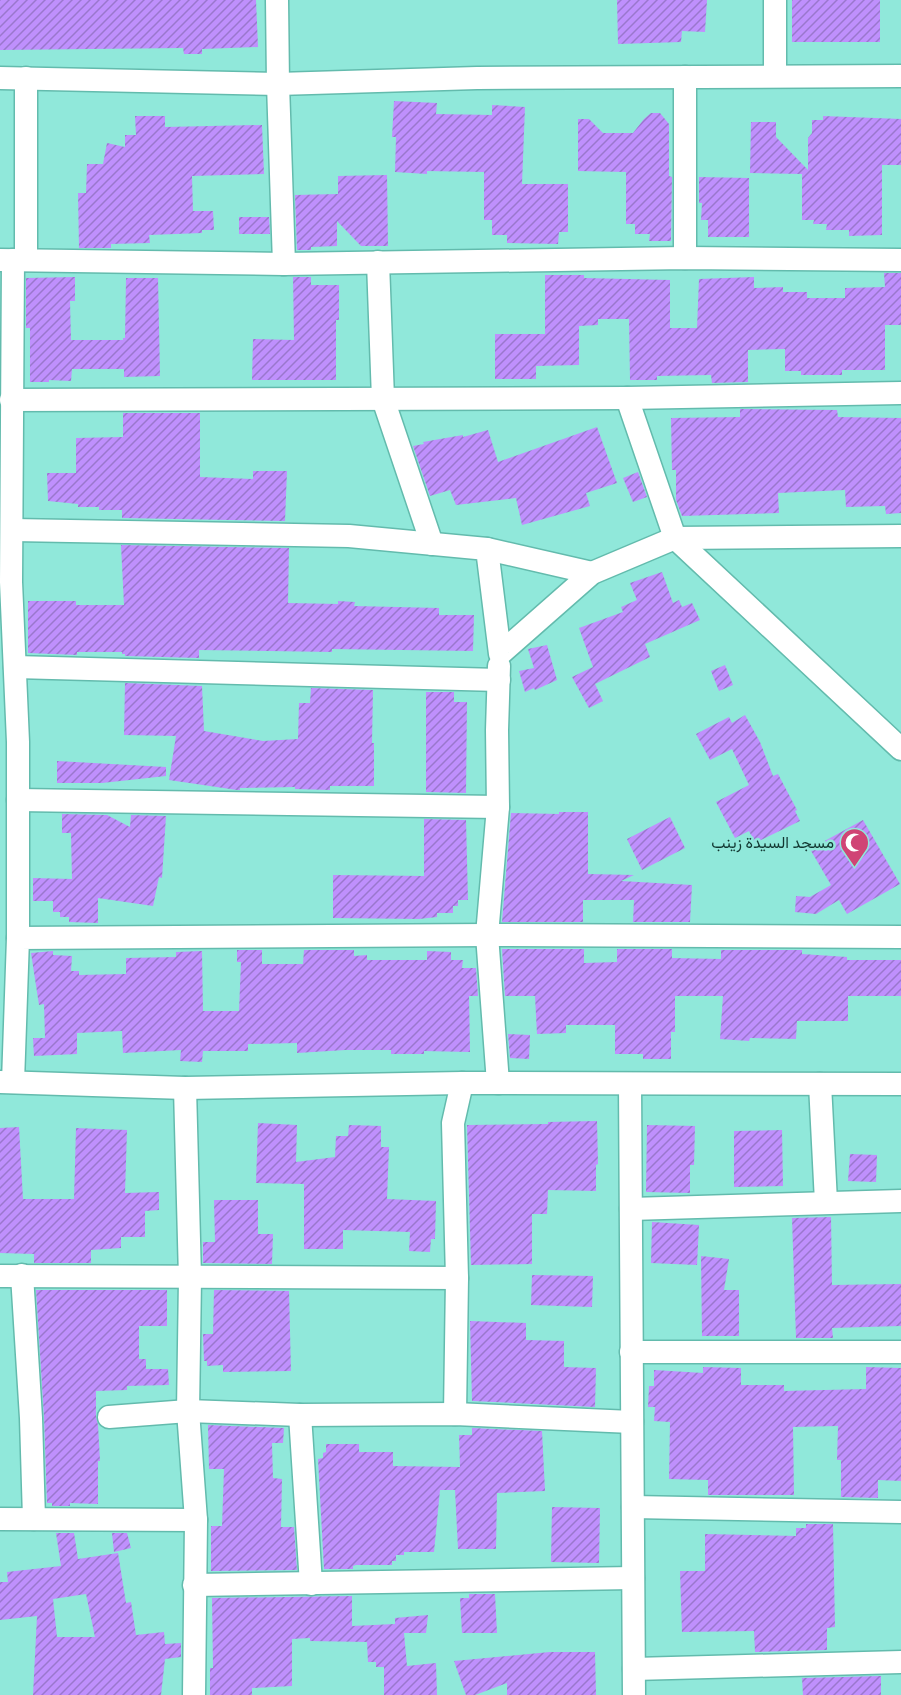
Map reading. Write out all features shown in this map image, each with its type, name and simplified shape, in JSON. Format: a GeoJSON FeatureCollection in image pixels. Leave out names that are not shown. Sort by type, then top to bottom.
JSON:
{"type":"FeatureCollection","features":[{"type":"Feature","properties":{"kind":"street"},"geometry":{"type":"LineString","coordinates":[[277,0],[284,264]]}},
{"type":"Feature","properties":{"kind":"street"},"geometry":{"type":"LineString","coordinates":[[776,0],[776,75]]}},
{"type":"Feature","properties":{"kind":"street"},"geometry":{"type":"LineString","coordinates":[[0,78],[278,84],[477,78],[901,76]]}},
{"type":"Feature","properties":{"kind":"street"},"geometry":{"type":"LineString","coordinates":[[685,258],[686,77]]}},
{"type":"Feature","properties":{"kind":"street"},"geometry":{"type":"LineString","coordinates":[[26,78],[13,260],[8,413],[13,530],[6,582],[15,667],[9,742],[18,800],[9,899],[18,938],[6,1082],[184,1088],[462,1083],[901,1084]]}},
{"type":"Feature","properties":{"kind":"street"},"geometry":{"type":"LineString","coordinates":[[13,260],[284,264],[685,258],[901,260]]}},
{"type":"Feature","properties":{"kind":"street"},"geometry":{"type":"LineString","coordinates":[[378,262],[383,399],[432,544]]}},
{"type":"Feature","properties":{"kind":"street"},"geometry":{"type":"LineString","coordinates":[[8,413],[383,399],[627,398],[901,393]]}},
{"type":"Feature","properties":{"kind":"street"},"geometry":{"type":"LineString","coordinates":[[627,398],[675,538],[901,749]]}},
{"type":"Feature","properties":{"kind":"street"},"geometry":{"type":"LineString","coordinates":[[13,530],[348,536],[488,549],[592,573]]}},
{"type":"Feature","properties":{"kind":"street"},"geometry":{"type":"LineString","coordinates":[[500,654],[592,573],[675,538],[901,536]]}},
{"type":"Feature","properties":{"kind":"street"},"geometry":{"type":"LineString","coordinates":[[488,549],[500,654],[498,807],[487,935],[498,1083]]}},
{"type":"Feature","properties":{"kind":"street"},"geometry":{"type":"LineString","coordinates":[[15,667],[499,680]]}},
{"type":"Feature","properties":{"kind":"street"},"geometry":{"type":"LineString","coordinates":[[18,800],[498,807]]}},
{"type":"Feature","properties":{"kind":"street"},"geometry":{"type":"LineString","coordinates":[[18,938],[487,935],[901,937]]}},
{"type":"Feature","properties":{"kind":"street"},"geometry":{"type":"LineString","coordinates":[[454,1414],[457,1278],[453,1123],[462,1083]]}},
{"type":"Feature","properties":{"kind":"street"},"geometry":{"type":"LineString","coordinates":[[630,1084],[634,1695]]}},
{"type":"Feature","properties":{"kind":"street"},"geometry":{"type":"LineString","coordinates":[[820,1084],[826,1202]]}},
{"type":"Feature","properties":{"kind":"street"},"geometry":{"type":"LineString","coordinates":[[184,1088],[190,1278],[188,1411],[196,1520],[194,1695]]}},
{"type":"Feature","properties":{"kind":"street"},"geometry":{"type":"LineString","coordinates":[[631,1209],[901,1201]]}},
{"type":"Feature","properties":{"kind":"street"},"geometry":{"type":"LineString","coordinates":[[34,1519],[32,1418],[11,1276],[457,1278]]}},
{"type":"Feature","properties":{"kind":"street"},"geometry":{"type":"LineString","coordinates":[[632,1352],[901,1352]]}},
{"type":"Feature","properties":{"kind":"street"},"geometry":{"type":"LineString","coordinates":[[109,1417],[188,1411],[300,1415],[454,1414],[632,1422]]}},
{"type":"Feature","properties":{"kind":"street"},"geometry":{"type":"LineString","coordinates":[[300,1415],[311,1584]]}},
{"type":"Feature","properties":{"kind":"street"},"geometry":{"type":"LineString","coordinates":[[633,1507],[901,1512]]}},
{"type":"Feature","properties":{"kind":"street"},"geometry":{"type":"LineString","coordinates":[[0,1519],[196,1520]]}},
{"type":"Feature","properties":{"kind":"street"},"geometry":{"type":"LineString","coordinates":[[194,1586],[633,1578]]}},
{"type":"Feature","properties":{"kind":"street"},"geometry":{"type":"LineString","coordinates":[[634,1669],[901,1662]]}},
{"type":"Feature","properties":{"kind":"building"},"geometry":{"type":"Polygon","coordinates":[[[0,0],[256,0],[258,47],[202,49],[202,54],[184,54],[183,48],[0,50],[0,0]]]}},
{"type":"Feature","properties":{"kind":"building"},"geometry":{"type":"Polygon","coordinates":[[[617,0],[707,0],[705,32],[682,31],[681,42],[618,44],[617,0]]]}},
{"type":"Feature","properties":{"kind":"building"},"geometry":{"type":"Polygon","coordinates":[[[792,0],[880,0],[880,42],[792,42],[792,0]]]}},
{"type":"Feature","properties":{"kind":"building"},"geometry":{"type":"Polygon","coordinates":[[[394,101],[437,103],[436,114],[492,115],[492,105],[525,107],[522,184],[568,184],[568,232],[559,232],[558,244],[507,243],[507,235],[492,235],[492,220],[484,220],[484,172],[427,171],[427,174],[395,172],[396,137],[392,137],[394,101]]]}},
{"type":"Feature","properties":{"kind":"building"},"geometry":{"type":"Polygon","coordinates":[[[651,113],[660,113],[669,124],[669,176],[672,177],[671,241],[649,241],[650,234],[635,234],[635,224],[626,224],[626,172],[578,171],[578,119],[589,119],[603,133],[633,133],[651,113]]]}},
{"type":"Feature","properties":{"kind":"building"},"geometry":{"type":"Polygon","coordinates":[[[135,116],[165,116],[165,127],[262,125],[264,174],[192,176],[193,211],[213,211],[214,230],[202,230],[202,233],[149,235],[150,243],[111,244],[111,248],[79,248],[78,193],[86,193],[87,164],[103,164],[107,143],[125,147],[125,135],[136,135],[135,116]]]}},
{"type":"Feature","properties":{"kind":"building"},"geometry":{"type":"Polygon","coordinates":[[[823,116],[901,119],[901,165],[882,165],[882,235],[849,236],[849,230],[826,230],[827,224],[813,224],[814,220],[802,220],[802,174],[750,173],[751,122],[776,122],[776,137],[808,170],[808,138],[812,133],[812,120],[823,120],[823,116]]]}},
{"type":"Feature","properties":{"kind":"building"},"geometry":{"type":"Polygon","coordinates":[[[387,175],[388,246],[361,246],[337,221],[337,246],[297,250],[295,195],[338,194],[338,176],[387,175]]]}},
{"type":"Feature","properties":{"kind":"building"},"geometry":{"type":"Polygon","coordinates":[[[699,177],[749,178],[749,237],[708,237],[708,220],[701,220],[699,177]]]}},
{"type":"Feature","properties":{"kind":"building"},"geometry":{"type":"Polygon","coordinates":[[[239,217],[269,217],[270,234],[239,234],[239,217]]]}},
{"type":"Feature","properties":{"kind":"building"},"geometry":{"type":"Polygon","coordinates":[[[884,273],[901,273],[901,325],[885,325],[885,370],[842,370],[842,375],[801,375],[801,371],[785,371],[785,349],[748,350],[748,382],[712,383],[711,375],[657,376],[657,380],[630,380],[629,319],[598,319],[598,325],[579,326],[579,365],[536,366],[536,379],[495,379],[495,334],[545,334],[545,275],[670,280],[670,328],[697,328],[699,279],[754,277],[754,288],[783,287],[783,292],[807,292],[807,298],[845,298],[845,288],[885,287],[884,273]]]}},
{"type":"Feature","properties":{"kind":"building"},"geometry":{"type":"Polygon","coordinates":[[[75,277],[75,301],[70,301],[71,340],[123,340],[125,338],[126,278],[158,278],[160,376],[124,377],[124,369],[72,369],[71,381],[30,382],[30,328],[26,328],[26,278],[75,277]]]}},
{"type":"Feature","properties":{"kind":"building"},"geometry":{"type":"Polygon","coordinates":[[[293,277],[311,277],[311,285],[339,285],[339,320],[336,320],[336,380],[252,380],[253,339],[294,340],[293,277]]]}},
{"type":"Feature","properties":{"kind":"building"},"geometry":{"type":"Polygon","coordinates":[[[740,409],[837,410],[838,417],[901,418],[901,513],[886,514],[885,506],[846,507],[845,490],[778,493],[779,513],[682,516],[676,500],[676,470],[672,470],[671,418],[740,417],[740,409]]]}},
{"type":"Feature","properties":{"kind":"building"},"geometry":{"type":"Polygon","coordinates":[[[123,413],[200,413],[200,477],[253,479],[253,471],[287,471],[285,521],[122,518],[122,510],[99,510],[99,507],[78,507],[78,504],[48,501],[47,473],[76,473],[76,438],[123,437],[123,413]]]}},
{"type":"Feature","properties":{"kind":"building"},"geometry":{"type":"Polygon","coordinates":[[[597,427],[617,483],[586,493],[590,506],[522,525],[516,498],[456,505],[450,490],[430,496],[413,446],[424,444],[423,442],[463,435],[463,437],[488,430],[498,462],[597,427]]]}},
{"type":"Feature","properties":{"kind":"building"},"geometry":{"type":"Polygon","coordinates":[[[638,472],[647,497],[633,502],[623,478],[638,472]]]}},
{"type":"Feature","properties":{"kind":"building"},"geometry":{"type":"Polygon","coordinates":[[[121,545],[289,548],[288,603],[355,602],[354,606],[439,608],[439,615],[474,615],[473,651],[199,650],[199,658],[125,656],[122,652],[77,652],[77,655],[28,653],[28,601],[76,601],[76,605],[124,605],[121,545]]]}},
{"type":"Feature","properties":{"kind":"building"},"geometry":{"type":"Polygon","coordinates":[[[662,572],[673,603],[679,600],[682,607],[692,603],[700,620],[645,644],[650,657],[595,684],[603,701],[589,708],[572,677],[593,667],[579,628],[623,612],[621,607],[637,600],[630,583],[662,572]]]}},
{"type":"Feature","properties":{"kind":"building"},"geometry":{"type":"Polygon","coordinates":[[[547,645],[557,680],[525,692],[519,671],[534,668],[528,649],[547,645]]]}},
{"type":"Feature","properties":{"kind":"building"},"geometry":{"type":"Polygon","coordinates":[[[725,665],[733,685],[719,691],[711,671],[725,665]]]}},
{"type":"Feature","properties":{"kind":"building"},"geometry":{"type":"Polygon","coordinates":[[[125,683],[202,686],[204,731],[263,741],[298,739],[299,703],[310,703],[311,688],[373,690],[374,786],[330,786],[330,790],[295,789],[295,787],[240,788],[237,790],[169,780],[176,736],[124,735],[125,683]]]}},
{"type":"Feature","properties":{"kind":"building"},"geometry":{"type":"Polygon","coordinates":[[[426,692],[454,692],[454,702],[467,702],[466,793],[426,792],[426,692]]]}},
{"type":"Feature","properties":{"kind":"building"},"geometry":{"type":"Polygon","coordinates":[[[745,715],[760,742],[773,776],[778,774],[797,810],[795,811],[800,821],[755,843],[749,831],[735,838],[716,802],[749,785],[732,749],[710,760],[696,734],[729,717],[732,723],[745,715]]]}},
{"type":"Feature","properties":{"kind":"building"},"geometry":{"type":"Polygon","coordinates":[[[57,761],[166,767],[166,776],[102,783],[57,783],[57,761]]]}},
{"type":"Feature","properties":{"kind":"building"},"geometry":{"type":"Polygon","coordinates":[[[559,812],[588,812],[588,874],[634,875],[621,881],[692,885],[690,922],[633,922],[634,900],[583,900],[583,922],[502,922],[511,813],[559,814],[559,812]]]}},
{"type":"Feature","properties":{"kind":"building"},"geometry":{"type":"Polygon","coordinates":[[[62,814],[107,815],[130,827],[131,815],[166,816],[162,878],[159,877],[153,906],[98,898],[98,923],[69,922],[69,917],[60,917],[60,912],[53,912],[53,901],[33,901],[33,878],[72,879],[71,833],[62,833],[62,814]]]}},
{"type":"Feature","properties":{"kind":"building"},"geometry":{"type":"Polygon","coordinates":[[[670,817],[685,848],[642,870],[627,839],[670,817]]]}},
{"type":"Feature","properties":{"kind":"building"},"geometry":{"type":"Polygon","coordinates":[[[424,819],[466,820],[468,900],[458,900],[458,906],[453,906],[453,913],[437,913],[437,917],[419,919],[333,918],[333,875],[424,876],[424,819]]]}},
{"type":"Feature","properties":{"kind":"building","name":"مسجد السيدة زينب"},"geometry":{"type":"Polygon","coordinates":[[[863,820],[900,884],[847,914],[839,900],[816,914],[795,912],[796,896],[810,897],[831,885],[810,849],[863,820]]]}},
{"type":"Feature","properties":{"kind":"building"},"geometry":{"type":"Polygon","coordinates":[[[502,949],[584,949],[584,963],[617,962],[617,949],[672,949],[672,958],[721,959],[721,950],[802,950],[802,954],[847,957],[847,960],[901,960],[901,996],[848,996],[848,1021],[797,1021],[796,1039],[750,1038],[749,1041],[720,1039],[723,996],[675,996],[675,1032],[671,1032],[671,1059],[643,1059],[643,1054],[615,1054],[615,1025],[566,1025],[566,1033],[537,1034],[535,996],[505,996],[502,949]]]}},
{"type":"Feature","properties":{"kind":"building"},"geometry":{"type":"Polygon","coordinates":[[[237,950],[262,950],[262,964],[303,964],[304,950],[354,950],[354,956],[367,955],[367,960],[427,960],[427,951],[451,952],[451,960],[463,960],[462,968],[476,968],[478,996],[469,996],[470,1052],[424,1051],[424,1054],[391,1054],[391,1050],[345,1050],[297,1053],[297,1043],[248,1044],[248,1051],[203,1051],[202,1062],[180,1061],[181,1050],[123,1053],[122,1031],[77,1033],[77,1054],[34,1056],[33,1038],[45,1038],[44,1004],[39,1005],[31,953],[53,951],[53,955],[72,956],[71,971],[79,971],[79,975],[126,974],[126,958],[176,957],[176,952],[202,951],[203,1011],[239,1011],[241,962],[237,962],[237,950]]]}},
{"type":"Feature","properties":{"kind":"building"},"geometry":{"type":"Polygon","coordinates":[[[508,1034],[530,1035],[529,1059],[510,1058],[508,1034]]]}},
{"type":"Feature","properties":{"kind":"building"},"geometry":{"type":"Polygon","coordinates":[[[597,1121],[596,1191],[548,1190],[547,1214],[532,1214],[532,1264],[471,1265],[467,1125],[597,1121]]]}},
{"type":"Feature","properties":{"kind":"building"},"geometry":{"type":"Polygon","coordinates":[[[258,1123],[297,1125],[296,1162],[335,1157],[336,1136],[348,1136],[349,1125],[381,1126],[381,1147],[389,1147],[387,1199],[436,1201],[435,1239],[431,1239],[430,1252],[409,1251],[410,1232],[343,1230],[343,1249],[304,1249],[304,1184],[256,1183],[258,1123]]]}},
{"type":"Feature","properties":{"kind":"building"},"geometry":{"type":"Polygon","coordinates":[[[647,1125],[695,1126],[694,1165],[690,1165],[690,1193],[646,1192],[647,1125]]]}},
{"type":"Feature","properties":{"kind":"building"},"geometry":{"type":"Polygon","coordinates":[[[19,1127],[23,1199],[74,1199],[76,1128],[127,1130],[125,1193],[159,1192],[159,1210],[145,1211],[145,1237],[121,1237],[121,1248],[91,1250],[91,1263],[34,1263],[34,1254],[0,1253],[0,1128],[19,1127]]]}},
{"type":"Feature","properties":{"kind":"building"},"geometry":{"type":"Polygon","coordinates":[[[782,1130],[783,1186],[734,1187],[734,1131],[782,1130]]]}},
{"type":"Feature","properties":{"kind":"building"},"geometry":{"type":"Polygon","coordinates":[[[850,1154],[877,1155],[876,1182],[848,1181],[850,1154]]]}},
{"type":"Feature","properties":{"kind":"building"},"geometry":{"type":"Polygon","coordinates":[[[214,1200],[258,1200],[258,1234],[273,1234],[272,1264],[203,1263],[203,1242],[215,1242],[214,1200]]]}},
{"type":"Feature","properties":{"kind":"building"},"geometry":{"type":"Polygon","coordinates":[[[831,1217],[832,1285],[901,1284],[901,1326],[832,1328],[833,1338],[796,1338],[792,1218],[831,1217]]]}},
{"type":"Feature","properties":{"kind":"building"},"geometry":{"type":"Polygon","coordinates":[[[652,1222],[699,1225],[697,1265],[651,1263],[652,1222]]]}},
{"type":"Feature","properties":{"kind":"building"},"geometry":{"type":"Polygon","coordinates":[[[701,1256],[729,1259],[724,1290],[739,1290],[739,1336],[702,1336],[701,1256]]]}},
{"type":"Feature","properties":{"kind":"building"},"geometry":{"type":"Polygon","coordinates":[[[532,1275],[593,1276],[592,1307],[531,1305],[532,1275]]]}},
{"type":"Feature","properties":{"kind":"building"},"geometry":{"type":"Polygon","coordinates":[[[36,1290],[167,1290],[167,1326],[139,1326],[139,1359],[146,1359],[146,1369],[168,1369],[169,1385],[127,1386],[127,1390],[96,1391],[100,1461],[98,1461],[98,1504],[70,1503],[70,1506],[52,1506],[52,1503],[47,1503],[36,1290]]]}},
{"type":"Feature","properties":{"kind":"building"},"geometry":{"type":"Polygon","coordinates":[[[214,1290],[289,1291],[291,1371],[223,1372],[223,1365],[207,1366],[207,1361],[204,1361],[203,1334],[213,1334],[214,1290]]]}},
{"type":"Feature","properties":{"kind":"building"},"geometry":{"type":"Polygon","coordinates":[[[470,1321],[526,1323],[526,1340],[564,1341],[564,1367],[596,1368],[595,1407],[472,1401],[470,1321]]]}},
{"type":"Feature","properties":{"kind":"building"},"geometry":{"type":"Polygon","coordinates":[[[703,1367],[741,1368],[741,1385],[784,1385],[784,1391],[866,1389],[866,1367],[901,1368],[901,1481],[878,1480],[878,1498],[841,1497],[841,1460],[837,1460],[838,1426],[793,1427],[794,1495],[708,1495],[708,1480],[669,1479],[670,1422],[654,1421],[655,1407],[648,1407],[649,1386],[654,1386],[654,1370],[703,1373],[703,1367]]]}},
{"type":"Feature","properties":{"kind":"building"},"geometry":{"type":"Polygon","coordinates":[[[208,1425],[284,1428],[283,1443],[272,1443],[273,1478],[282,1479],[281,1527],[294,1527],[297,1570],[211,1571],[211,1526],[222,1526],[224,1469],[209,1469],[208,1425]]]}},
{"type":"Feature","properties":{"kind":"building"},"geometry":{"type":"Polygon","coordinates":[[[472,1428],[542,1431],[545,1491],[497,1493],[496,1549],[458,1549],[455,1490],[440,1490],[434,1552],[404,1552],[404,1555],[396,1555],[396,1561],[392,1561],[392,1565],[356,1565],[353,1569],[324,1569],[318,1459],[323,1458],[326,1444],[359,1444],[359,1452],[393,1452],[393,1466],[460,1467],[459,1435],[472,1435],[472,1428]]]}},
{"type":"Feature","properties":{"kind":"building"},"geometry":{"type":"Polygon","coordinates":[[[552,1507],[600,1508],[599,1563],[551,1562],[552,1507]]]}},
{"type":"Feature","properties":{"kind":"building"},"geometry":{"type":"Polygon","coordinates":[[[806,1524],[833,1524],[835,1627],[827,1628],[827,1650],[755,1652],[754,1631],[682,1632],[680,1571],[705,1571],[705,1534],[796,1536],[796,1528],[806,1528],[806,1524]]]}},
{"type":"Feature","properties":{"kind":"building"},"geometry":{"type":"Polygon","coordinates":[[[56,1533],[74,1533],[78,1559],[118,1553],[126,1603],[131,1602],[136,1635],[164,1632],[165,1644],[181,1643],[181,1657],[165,1659],[161,1695],[33,1695],[37,1616],[0,1620],[0,1582],[8,1582],[7,1572],[61,1566],[56,1533]],[[86,1594],[53,1599],[57,1637],[95,1637],[86,1594]]]}},
{"type":"Feature","properties":{"kind":"building"},"geometry":{"type":"Polygon","coordinates":[[[112,1533],[127,1533],[131,1548],[114,1552],[112,1533]]]}},
{"type":"Feature","properties":{"kind":"building"},"geometry":{"type":"Polygon","coordinates":[[[469,1594],[495,1594],[497,1633],[462,1633],[460,1598],[469,1598],[469,1594]]]}},
{"type":"Feature","properties":{"kind":"building"},"geometry":{"type":"Polygon","coordinates":[[[352,1596],[352,1626],[395,1624],[395,1618],[428,1615],[426,1633],[404,1633],[407,1666],[436,1663],[437,1695],[384,1695],[384,1667],[376,1667],[376,1662],[368,1662],[367,1642],[310,1641],[310,1638],[292,1639],[292,1686],[252,1688],[252,1695],[210,1695],[210,1668],[213,1668],[212,1598],[352,1596]]]}},
{"type":"Feature","properties":{"kind":"building"},"geometry":{"type":"Polygon","coordinates":[[[550,1652],[595,1652],[596,1695],[507,1695],[507,1683],[475,1695],[466,1695],[454,1661],[550,1652]]]}},
{"type":"Feature","properties":{"kind":"building"},"geometry":{"type":"Polygon","coordinates":[[[881,1676],[881,1695],[803,1695],[802,1678],[881,1676]]]}},
{"type":"Feature","properties":{"kind":"place","name":"مسجد السيدة زينب"},"geometry":{"type":"Point","coordinates":[855,868]}}]}
